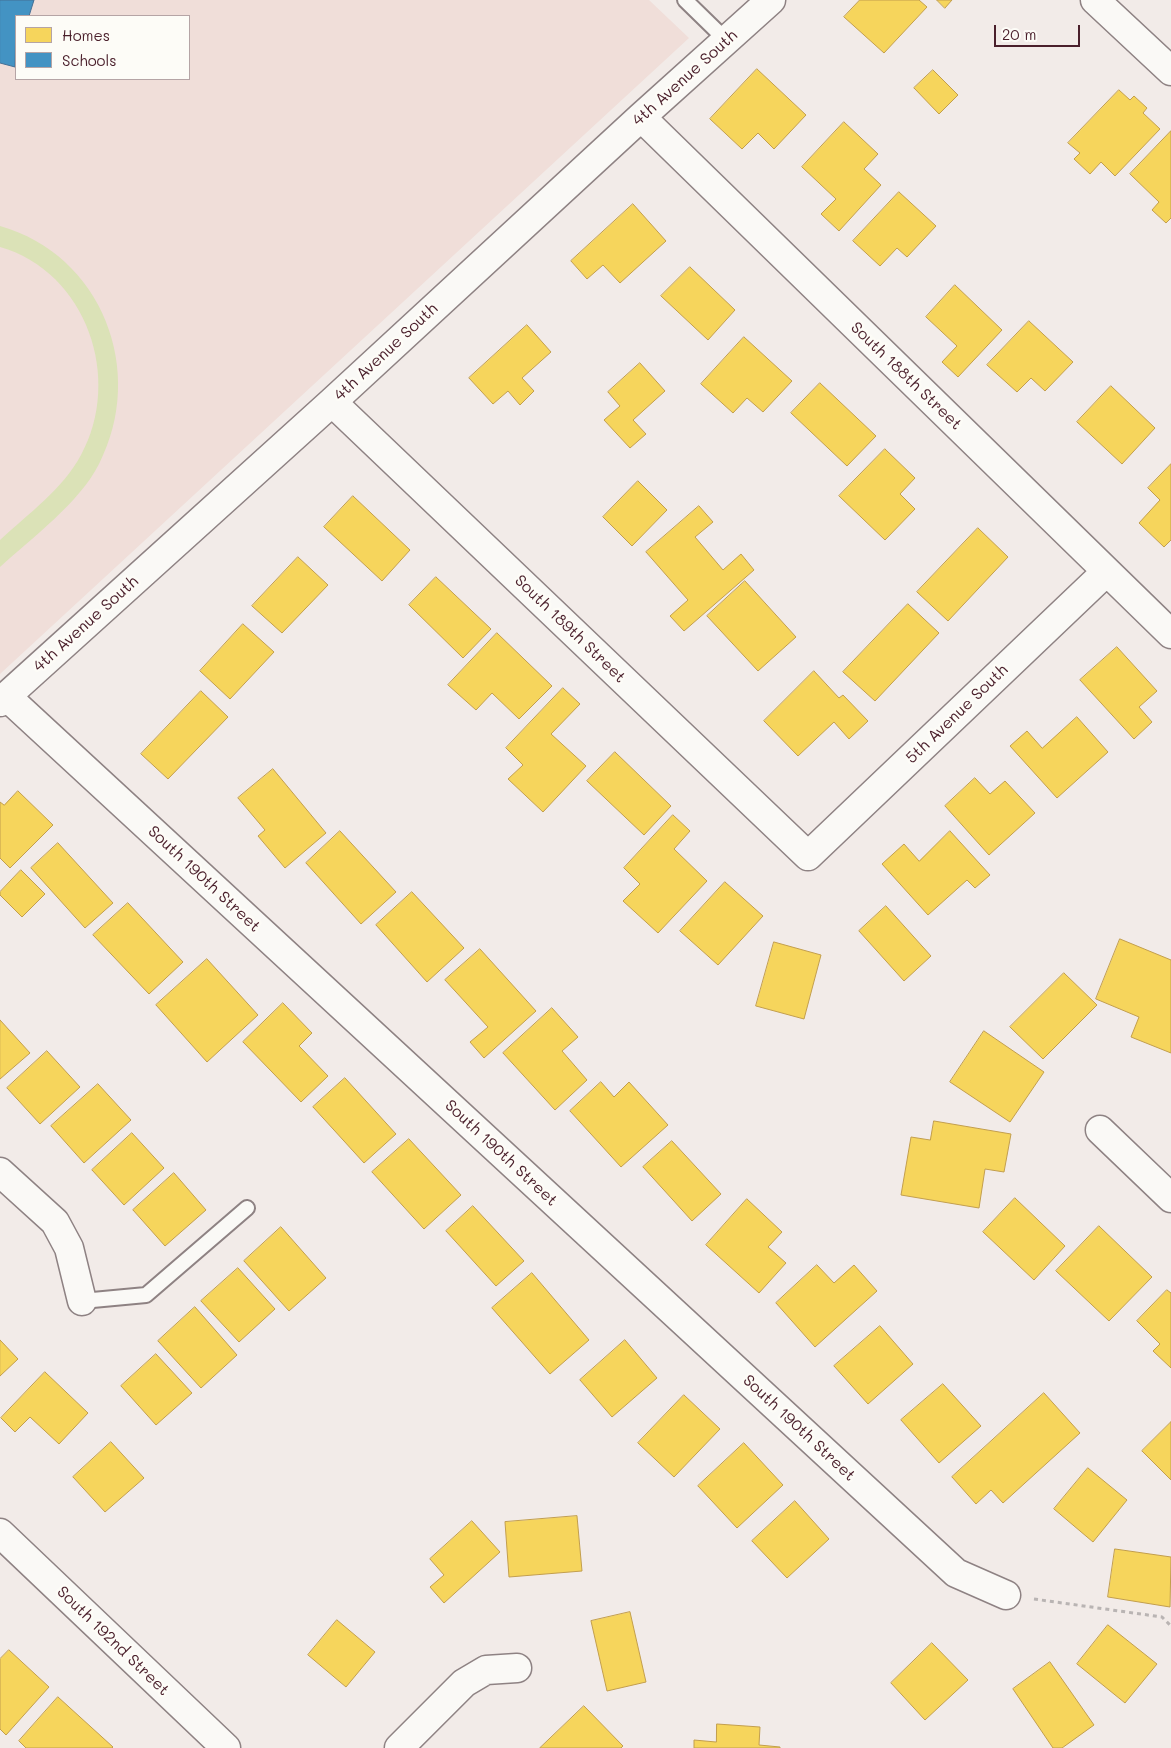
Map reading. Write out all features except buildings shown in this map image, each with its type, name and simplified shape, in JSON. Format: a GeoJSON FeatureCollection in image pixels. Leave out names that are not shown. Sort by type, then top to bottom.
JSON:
{"type":"FeatureCollection","features":[{"type":"Feature","properties":{"kind":"street","name":"4th Avenue South"},"geometry":{"type":"LineString","coordinates":[[3,699],[332,402],[641,117],[771,0]]}},
{"type":"Feature","properties":{"kind":"street"},"geometry":{"type":"LineString","coordinates":[[1095,0],[1171,71]]}},
{"type":"Feature","properties":{"kind":"street","name":"South 188th Street"},"geometry":{"type":"LineString","coordinates":[[641,117],[1171,634]]}},
{"type":"Feature","properties":{"kind":"street","name":"South 189th Street"},"geometry":{"type":"LineString","coordinates":[[332,402],[808,856]]}},
{"type":"Feature","properties":{"kind":"street","name":"5th Avenue South"},"geometry":{"type":"LineString","coordinates":[[808,856],[1106,572]]}},
{"type":"Feature","properties":{"kind":"street","name":"South 190th Street"},"geometry":{"type":"LineString","coordinates":[[3,699],[956,1573],[1006,1595]]}},
{"type":"Feature","properties":{"kind":"street"},"geometry":{"type":"LineString","coordinates":[[1100,1130],[1171,1198]]}},
{"type":"Feature","properties":{"kind":"street"},"geometry":{"type":"LineString","coordinates":[[0,1172],[55,1222],[69,1248],[82,1301]]}},
{"type":"Feature","properties":{"kind":"street","name":"South 192nd Street"},"geometry":{"type":"LineString","coordinates":[[2,1538],[226,1748]]}},
{"type":"Feature","properties":{"kind":"street"},"geometry":{"type":"LineString","coordinates":[[399,1748],[464,1683],[486,1670],[518,1668]]}},
{"type":"Feature","properties":{"kind":"lane"},"geometry":{"type":"LineString","coordinates":[[685,0],[726,40]]}},
{"type":"Feature","properties":{"kind":"lane"},"geometry":{"type":"LineString","coordinates":[[82,1301],[146,1295],[247,1208]]}},
{"type":"Feature","properties":{"kind":"path"},"geometry":{"type":"LineString","coordinates":[[1006,1595],[1162,1617],[1171,1626]]}},
{"type":"Feature","properties":{"kind":"shaded area"},"geometry":{"type":"Polygon","coordinates":[[[0,0],[649,0],[689,38],[0,674],[0,0]]]}},
{"type":"Feature","properties":{"kind":"green space"},"geometry":{"type":"Polygon","coordinates":[[[0,226],[36,241],[65,262],[89,290],[106,321],[116,355],[118,392],[113,428],[99,464],[91,478],[68,506],[0,567],[0,540],[55,490],[74,467],[81,455],[93,425],[98,394],[97,362],[89,332],[75,304],[55,279],[30,260],[0,247],[0,226]]]}}]}
